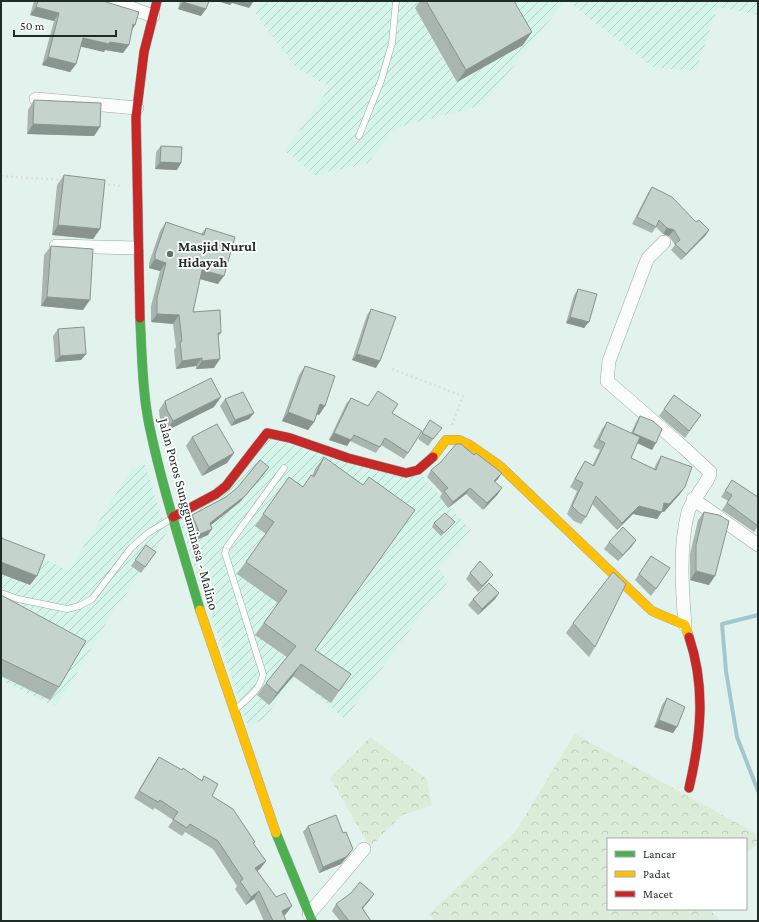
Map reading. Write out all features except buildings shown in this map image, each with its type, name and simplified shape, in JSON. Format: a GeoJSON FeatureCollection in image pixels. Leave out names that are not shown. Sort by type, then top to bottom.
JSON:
{"type":"FeatureCollection","features":[{"type":"Feature","properties":{"kind":"main road","name":"Jalan Poros Sungguminasa - Malino"},"geometry":{"type":"LineString","coordinates":[[157,1],[144,52],[137,108],[136,187],[137,248],[143,379],[154,449],[203,622],[268,813],[311,917]]}},
{"type":"Feature","properties":{"kind":"main road"},"geometry":{"type":"LineString","coordinates":[[173,517],[216,494],[226,486],[244,465],[267,433],[290,438],[348,458],[412,473],[435,454],[446,440],[459,440],[470,445],[500,466],[524,487],[652,611],[685,625],[695,654],[701,685],[702,716],[697,758],[689,788]]}},
{"type":"Feature","properties":{"kind":"street"},"geometry":{"type":"LineString","coordinates":[[112,1],[153,16]]}},
{"type":"Feature","properties":{"kind":"street"},"geometry":{"type":"LineString","coordinates":[[36,100],[137,108]]}},
{"type":"Feature","properties":{"kind":"street"},"geometry":{"type":"LineString","coordinates":[[664,242],[648,258],[644,265],[609,361],[607,381],[710,472],[710,477],[693,499],[685,533],[682,566],[685,625]]}},
{"type":"Feature","properties":{"kind":"street"},"geometry":{"type":"LineString","coordinates":[[56,246],[137,248]]}},
{"type":"Feature","properties":{"kind":"street"},"geometry":{"type":"LineString","coordinates":[[693,499],[758,545]]}},
{"type":"Feature","properties":{"kind":"street"},"geometry":{"type":"LineString","coordinates":[[311,917],[364,849]]}},
{"type":"Feature","properties":{"kind":"lane"},"geometry":{"type":"LineString","coordinates":[[359,136],[381,80],[392,43],[396,1]]}},
{"type":"Feature","properties":{"kind":"lane"},"geometry":{"type":"LineString","coordinates":[[234,711],[254,692],[262,680],[263,674],[225,560],[225,553],[227,547],[284,468]]}},
{"type":"Feature","properties":{"kind":"lane"},"geometry":{"type":"LineString","coordinates":[[1,593],[66,609],[79,606],[92,599],[131,548],[148,533],[173,517]]}},
{"type":"Feature","properties":{"kind":"path"},"geometry":{"type":"LineString","coordinates":[[1,176],[65,180]]}},
{"type":"Feature","properties":{"kind":"path"},"geometry":{"type":"LineString","coordinates":[[97,183],[136,187]]}},
{"type":"Feature","properties":{"kind":"path"},"geometry":{"type":"LineString","coordinates":[[392,369],[463,396],[446,440]]}},
{"type":"Feature","properties":{"kind":"shaded area"},"geometry":{"type":"Polygon","coordinates":[[[261,1],[565,1],[483,105],[395,128],[368,163],[315,175],[285,151],[330,87],[295,67],[255,13],[261,1]]]}},
{"type":"Feature","properties":{"kind":"shaded area"},"geometry":{"type":"Polygon","coordinates":[[[567,1],[758,1],[758,15],[718,7],[696,70],[654,68],[567,1]]]}},
{"type":"Feature","properties":{"kind":"shaded area"},"geometry":{"type":"Polygon","coordinates":[[[271,437],[420,473],[471,531],[438,568],[448,581],[438,598],[435,596],[345,719],[295,677],[263,720],[248,726],[179,520],[271,437]]]}},
{"type":"Feature","properties":{"kind":"shaded area"},"geometry":{"type":"Polygon","coordinates":[[[145,465],[167,532],[118,607],[116,606],[66,692],[54,706],[1,680],[1,536],[68,571],[132,468],[145,465]]]}},
{"type":"Feature","properties":{"kind":"green space"},"geometry":{"type":"Polygon","coordinates":[[[575,734],[755,833],[758,844],[747,851],[747,838],[607,838],[607,910],[710,910],[721,921],[436,921],[429,914],[515,832],[575,734]]]}},
{"type":"Feature","properties":{"kind":"green space"},"geometry":{"type":"Polygon","coordinates":[[[370,737],[427,779],[432,805],[402,815],[370,847],[330,778],[370,737]]]}},
{"type":"Feature","properties":{"kind":"waterway"},"geometry":{"type":"LineString","coordinates":[[758,615],[722,624],[726,671],[737,737],[758,791]]}},
{"type":"Feature","properties":{"kind":"traffic: fast"},"geometry":{"type":"LineString","coordinates":[[140,318],[144,384],[149,424],[166,494],[200,610]]}},
{"type":"Feature","properties":{"kind":"traffic: fast"},"geometry":{"type":"LineString","coordinates":[[276,833],[312,921]]}},
{"type":"Feature","properties":{"kind":"traffic: slow"},"geometry":{"type":"LineString","coordinates":[[433,457],[446,440],[459,440],[470,445],[500,466],[652,611],[685,625],[689,637]]}},
{"type":"Feature","properties":{"kind":"traffic: slow"},"geometry":{"type":"LineString","coordinates":[[200,610],[276,833]]}},
{"type":"Feature","properties":{"kind":"traffic: jam"},"geometry":{"type":"LineString","coordinates":[[140,318],[136,117],[144,52],[157,1]]}},
{"type":"Feature","properties":{"kind":"traffic: jam"},"geometry":{"type":"LineString","coordinates":[[173,517],[216,494],[226,486],[267,433],[290,438],[348,458],[406,473],[418,470],[433,457]]}},
{"type":"Feature","properties":{"kind":"traffic: jam"},"geometry":{"type":"LineString","coordinates":[[689,637],[698,675],[700,693],[699,731],[689,788]]}},
{"type":"Feature","properties":{"kind":"place","name":"Masjid Nurul Hidayah"},"geometry":{"type":"Point","coordinates":[170,254]}}]}
